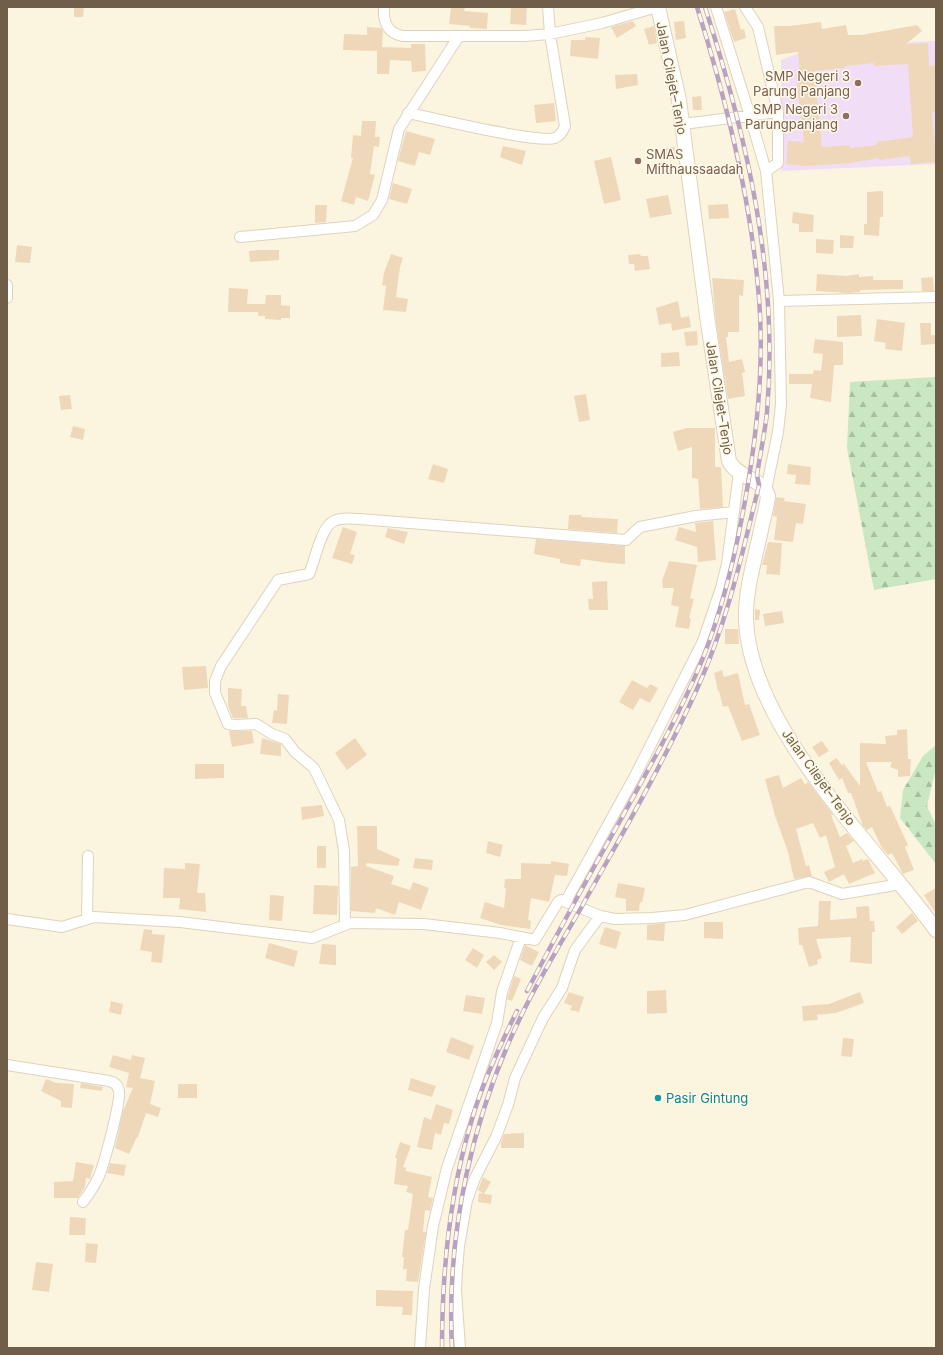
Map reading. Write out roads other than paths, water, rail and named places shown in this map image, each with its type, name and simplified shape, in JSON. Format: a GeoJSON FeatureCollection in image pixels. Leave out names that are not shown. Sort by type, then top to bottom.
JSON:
{"type":"FeatureCollection","features":[{"type":"Feature","properties":{"kind":"main road","name":"Jalan Cilejet–Tenjo"},"geometry":{"type":"LineString","coordinates":[[657,7],[679,100],[683,124],[708,324],[728,457],[731,465],[739,472],[766,490],[768,499],[748,590],[746,619],[749,646],[759,680],[780,723],[805,762],[936,930]]}},
{"type":"Feature","properties":{"kind":"street"},"geometry":{"type":"LineString","coordinates":[[384,7],[385,24],[395,34],[402,36],[525,36],[550,34],[602,23],[657,7]]}},
{"type":"Feature","properties":{"kind":"street"},"geometry":{"type":"LineString","coordinates":[[408,113],[519,136],[555,138],[560,135],[565,126],[550,34],[548,7]]}},
{"type":"Feature","properties":{"kind":"street"},"geometry":{"type":"LineString","coordinates":[[716,7],[766,171],[779,301],[780,422],[766,490]]}},
{"type":"Feature","properties":{"kind":"street"},"geometry":{"type":"LineString","coordinates":[[745,7],[758,27],[778,112],[778,163],[766,171]]}},
{"type":"Feature","properties":{"kind":"street"},"geometry":{"type":"LineString","coordinates":[[240,237],[355,226],[364,222],[373,215],[382,200],[399,129],[459,36]]}},
{"type":"Feature","properties":{"kind":"street"},"geometry":{"type":"LineString","coordinates":[[683,124],[778,112]]}},
{"type":"Feature","properties":{"kind":"street"},"geometry":{"type":"LineString","coordinates":[[7,285],[7,298]]}},
{"type":"Feature","properties":{"kind":"street"},"geometry":{"type":"LineString","coordinates":[[779,301],[936,297]]}},
{"type":"Feature","properties":{"kind":"street"},"geometry":{"type":"LineString","coordinates":[[566,901],[635,776],[703,641],[723,582],[739,472]]}},
{"type":"Feature","properties":{"kind":"street"},"geometry":{"type":"LineString","coordinates":[[345,924],[344,851],[342,834],[334,808],[314,768],[295,752],[285,739],[272,734],[256,724],[235,726],[228,724],[215,692],[215,681],[221,666],[278,580],[309,574],[316,551],[332,521],[359,518],[626,540],[640,527],[696,516],[734,512]]}},
{"type":"Feature","properties":{"kind":"street"},"geometry":{"type":"LineString","coordinates":[[87,920],[88,856]]}},
{"type":"Feature","properties":{"kind":"street"},"geometry":{"type":"LineString","coordinates":[[7,919],[62,926],[101,917],[180,922],[312,938],[321,936],[345,924],[424,924],[500,933],[534,940],[558,902],[566,901],[600,916],[628,919],[685,915],[810,882],[842,894],[901,884]]}},
{"type":"Feature","properties":{"kind":"street"},"geometry":{"type":"LineString","coordinates":[[460,1348],[457,1277],[459,1246],[467,1200],[475,1178],[496,1137],[518,1071],[543,1018],[562,988],[575,950],[600,916]]}},
{"type":"Feature","properties":{"kind":"street"},"geometry":{"type":"LineString","coordinates":[[420,1348],[424,1289],[432,1234],[445,1176],[497,1023],[502,992],[521,937]]}},
{"type":"Feature","properties":{"kind":"street"},"geometry":{"type":"LineString","coordinates":[[7,1065],[109,1081],[117,1085],[119,1095],[118,1107],[102,1167],[97,1180],[83,1202]]}},
{"type":"Feature","properties":{"kind":"railway"},"geometry":{"type":"LineString","coordinates":[[527,991],[653,761],[694,679],[709,641],[726,588],[747,490],[755,435],[760,380],[761,325],[759,298],[744,187],[728,115],[697,7]]}},
{"type":"Feature","properties":{"kind":"railway"},"geometry":{"type":"LineString","coordinates":[[452,1348],[451,1305],[453,1262],[458,1219],[476,1134],[489,1093],[504,1053],[529,1000],[641,800],[697,689],[717,639],[733,588],[759,485],[757,475],[767,412],[770,361],[764,258],[746,156],[734,106],[705,7]]}},
{"type":"Feature","properties":{"kind":"railway"},"geometry":{"type":"LineString","coordinates":[[442,1348],[443,1292],[448,1236],[463,1153],[474,1111],[485,1082],[517,1011]]}},
{"type":"Feature","properties":{"kind":"place","name":"SMP Negeri 3 Parung Panjang"},"geometry":{"type":"Point","coordinates":[858,83]}},
{"type":"Feature","properties":{"kind":"place","name":"SMP Negeri 3 Parungpanjang"},"geometry":{"type":"Point","coordinates":[846,116]}},
{"type":"Feature","properties":{"kind":"place","name":"SMAS Mifthaussaadah"},"geometry":{"type":"Point","coordinates":[638,161]}},
{"type":"Feature","properties":{"kind":"place","name":"Pasir Gintung"},"geometry":{"type":"Point","coordinates":[658,1098]}}]}
